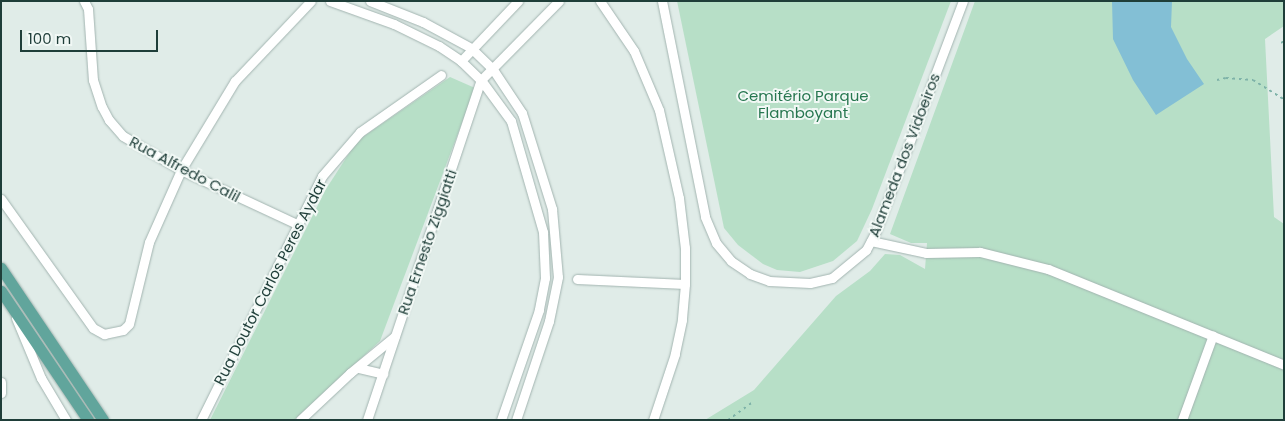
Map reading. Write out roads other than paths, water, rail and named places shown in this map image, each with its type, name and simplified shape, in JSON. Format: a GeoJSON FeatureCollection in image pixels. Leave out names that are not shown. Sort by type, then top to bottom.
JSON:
{"type":"FeatureCollection","features":[{"type":"Feature","properties":{"kind":"main road"},"geometry":{"type":"LineString","coordinates":[[1,268],[104,420]]}},
{"type":"Feature","properties":{"kind":"main road"},"geometry":{"type":"LineString","coordinates":[[1,291],[88,420]]}},
{"type":"Feature","properties":{"kind":"street","name":"Rua Alfredo Calil"},"geometry":{"type":"LineString","coordinates":[[84,1],[88,8],[93,80],[102,107],[109,120],[123,136],[181,170],[296,224]]}},
{"type":"Feature","properties":{"kind":"street"},"geometry":{"type":"LineString","coordinates":[[1,199],[93,328],[104,334],[114,333],[129,324],[149,242],[181,170],[235,81],[311,1]]}},
{"type":"Feature","properties":{"kind":"street"},"geometry":{"type":"LineString","coordinates":[[330,1],[394,24],[439,46],[461,61],[481,80],[510,121],[543,232],[545,278],[539,310],[501,420]]}},
{"type":"Feature","properties":{"kind":"street"},"geometry":{"type":"LineString","coordinates":[[370,1],[423,22],[471,48],[492,68],[522,114],[552,210],[557,247],[558,277],[549,321],[516,420]]}},
{"type":"Feature","properties":{"kind":"street"},"geometry":{"type":"LineString","coordinates":[[461,61],[471,48],[518,1]]}},
{"type":"Feature","properties":{"kind":"street","name":"Rua Ernesto Ziggiatti"},"geometry":{"type":"LineString","coordinates":[[367,420],[481,80],[559,1]]}},
{"type":"Feature","properties":{"kind":"street"},"geometry":{"type":"LineString","coordinates":[[600,1],[634,51],[659,110],[679,198],[685,248],[682,320],[675,354],[653,420]]}},
{"type":"Feature","properties":{"kind":"street","name":"Alameda dos Vidoeiros"},"geometry":{"type":"LineString","coordinates":[[662,1],[705,217],[716,243],[732,261],[750,274],[769,281],[810,283],[832,278],[866,250],[962,1]]}},
{"type":"Feature","properties":{"kind":"street","name":"Rua Doutor Carlos Peres Aydar"},"geometry":{"type":"LineString","coordinates":[[201,420],[296,224],[322,176],[360,132],[441,75]]}},
{"type":"Feature","properties":{"kind":"street"},"geometry":{"type":"LineString","coordinates":[[871,240],[926,254],[980,252],[1048,269],[1284,365]]}},
{"type":"Feature","properties":{"kind":"street"},"geometry":{"type":"LineString","coordinates":[[577,279],[685,284]]}},
{"type":"Feature","properties":{"kind":"street"},"geometry":{"type":"LineString","coordinates":[[10,304],[41,378],[66,420]]}},
{"type":"Feature","properties":{"kind":"street"},"geometry":{"type":"LineString","coordinates":[[1182,420],[1213,335]]}},
{"type":"Feature","properties":{"kind":"street"},"geometry":{"type":"LineString","coordinates":[[300,420],[396,336]]}},
{"type":"Feature","properties":{"kind":"street"},"geometry":{"type":"LineString","coordinates":[[358,368],[383,374]]}},
{"type":"Feature","properties":{"kind":"street"},"geometry":{"type":"LineString","coordinates":[[1,382],[1,393]]}},
{"type":"Feature","properties":{"kind":"water"},"geometry":{"type":"Polygon","coordinates":[[[1112,1],[1172,1],[1171,27],[1187,59],[1204,84],[1156,115],[1133,80],[1113,39],[1112,1]]]}},
{"type":"Feature","properties":{"kind":"park label","name":"Cemitério Parque Flamboyant"},"geometry":{"type":"Point","coordinates":[803,104]}}]}
